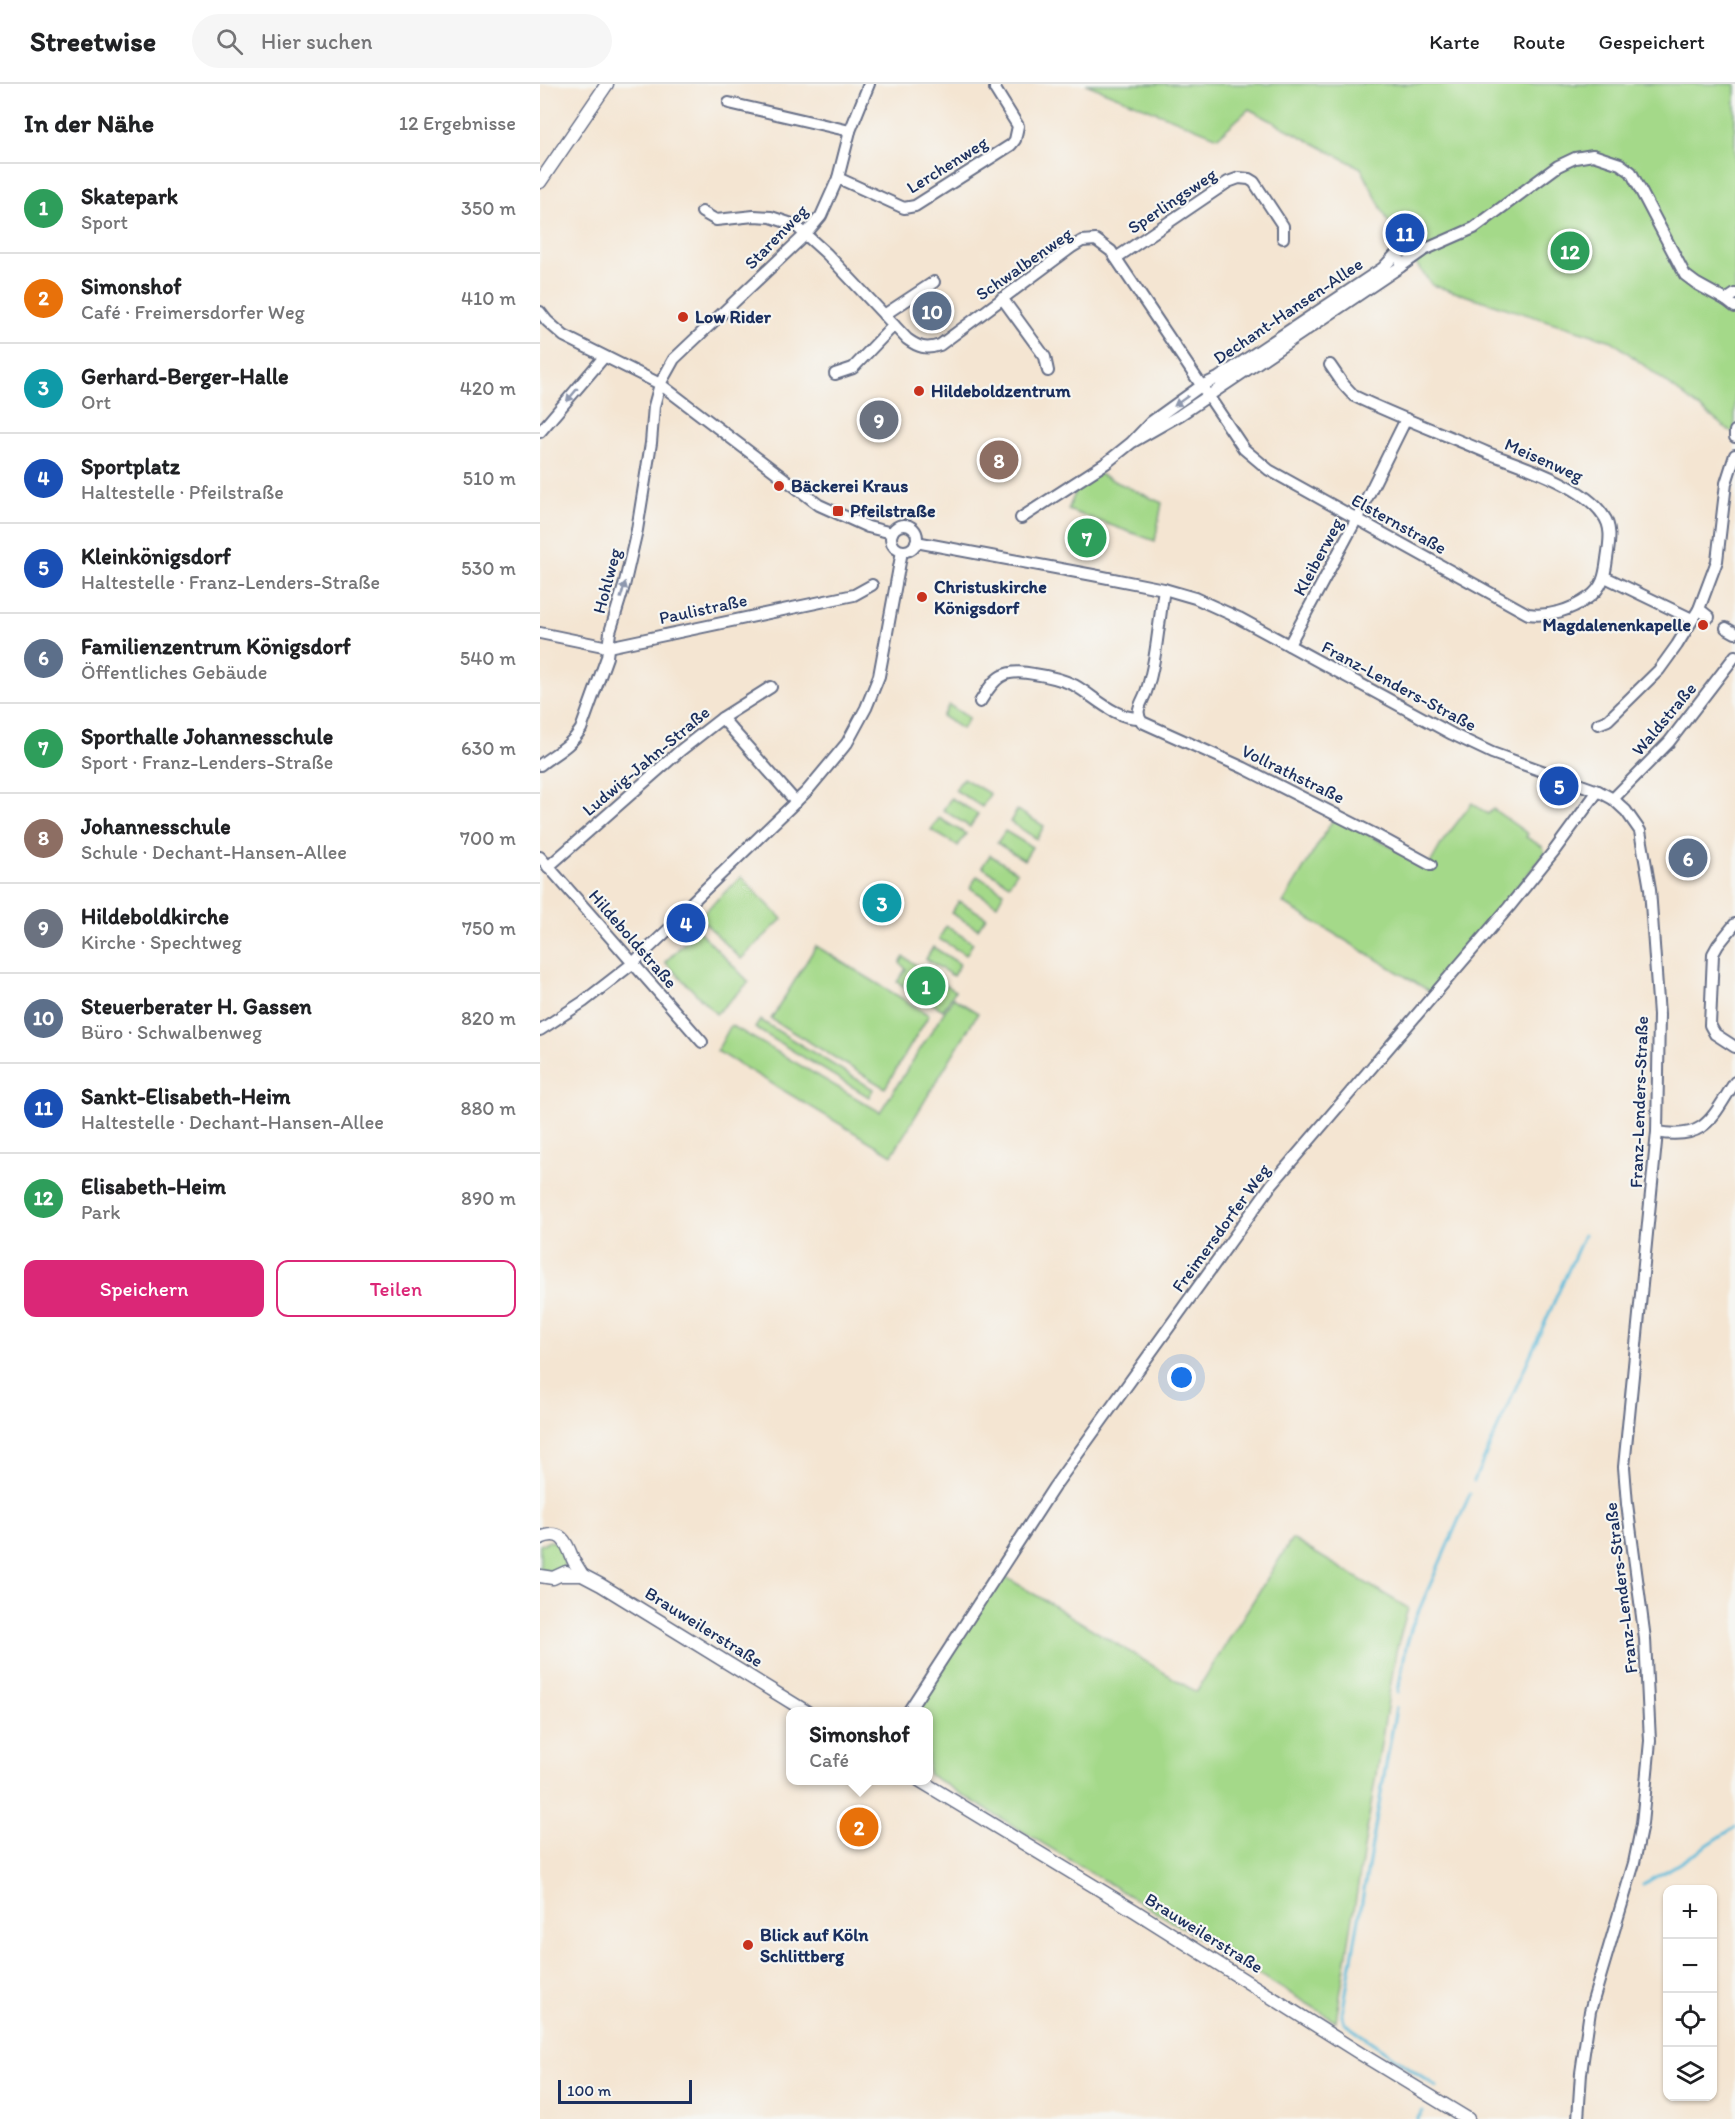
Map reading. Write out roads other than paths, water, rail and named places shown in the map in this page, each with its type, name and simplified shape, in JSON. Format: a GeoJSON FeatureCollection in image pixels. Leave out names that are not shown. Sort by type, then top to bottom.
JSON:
{"type":"FeatureCollection","features":[{"type":"Feature","properties":{"kind":"main road"},"geometry":{"type":"LineString","coordinates":[[540,182],[607,84]]}},
{"type":"Feature","properties":{"kind":"main road","name":"Brauweilerstraße"},"geometry":{"type":"LineString","coordinates":[[540,1538],[554,1535],[563,1539],[570,1547],[572,1557],[582,1575],[799,1707]]}},
{"type":"Feature","properties":{"kind":"main road"},"geometry":{"type":"LineString","coordinates":[[562,1575],[569,1567],[572,1557]]}},
{"type":"Feature","properties":{"kind":"main road"},"geometry":{"type":"LineString","coordinates":[[543,1579],[562,1575],[582,1575]]}},
{"type":"Feature","properties":{"kind":"main road","name":"Brauweilerstraße"},"geometry":{"type":"LineString","coordinates":[[927,1785],[1135,1911],[1468,2119]]}},
{"type":"Feature","properties":{"kind":"street","name":"Starenweg"},"geometry":{"type":"LineString","coordinates":[[660,384],[674,359],[806,235],[821,216],[838,178],[850,131],[869,84]]}},
{"type":"Feature","properties":{"kind":"street","name":"Lerchenweg"},"geometry":{"type":"LineString","coordinates":[[838,178],[904,208],[920,204],[992,155],[1011,145],[1015,140],[1018,126],[995,89],[995,84]]}},
{"type":"Feature","properties":{"kind":"street"},"geometry":{"type":"LineString","coordinates":[[729,103],[850,131]]}},
{"type":"Feature","properties":{"kind":"street"},"geometry":{"type":"LineString","coordinates":[[1400,267],[1424,250],[1474,228],[1558,166],[1575,158],[1593,155],[1620,164],[1631,172],[1685,275],[1697,284],[1732,300]]}},
{"type":"Feature","properties":{"kind":"street","name":"Sperlingsweg"},"geometry":{"type":"LineString","coordinates":[[1116,258],[1228,182],[1239,178],[1249,179],[1257,186],[1283,226],[1283,238]]}},
{"type":"Feature","properties":{"kind":"street","name":"Schwalbenweg"},"geometry":{"type":"LineString","coordinates":[[702,212],[716,220],[771,217],[795,225],[827,254],[894,325],[916,345],[930,348],[940,345],[1053,260],[1082,241],[1089,239],[1101,242],[1116,258],[1202,386]]}},
{"type":"Feature","properties":{"kind":"street","name":"Dechant-Hansen-Allee"},"geometry":{"type":"LineString","coordinates":[[1021,518],[1106,463],[1131,443],[1151,422],[1202,386],[1218,378],[1383,268],[1395,255],[1399,257],[1400,267],[1180,415],[1131,443]]}},
{"type":"Feature","properties":{"kind":"street"},"geometry":{"type":"LineString","coordinates":[[884,315],[934,282]]}},
{"type":"Feature","properties":{"kind":"street"},"geometry":{"type":"LineString","coordinates":[[1002,298],[1045,357],[1048,371]]}},
{"type":"Feature","properties":{"kind":"street"},"geometry":{"type":"LineString","coordinates":[[540,312],[564,336],[660,384],[819,505],[868,527],[892,533]]}},
{"type":"Feature","properties":{"kind":"street"},"geometry":{"type":"LineString","coordinates":[[835,374],[853,368],[894,325]]}},
{"type":"Feature","properties":{"kind":"street"},"geometry":{"type":"LineString","coordinates":[[540,432],[604,357]]}},
{"type":"Feature","properties":{"kind":"street","name":"Meisenweg"},"geometry":{"type":"LineString","coordinates":[[1330,365],[1354,396],[1582,494],[1603,514],[1609,527],[1605,577]]}},
{"type":"Feature","properties":{"kind":"street","name":"Hohlweg"},"geometry":{"type":"LineString","coordinates":[[540,765],[562,752],[575,739],[581,729],[607,657],[610,632],[637,530],[651,443],[654,406],[660,384]]}},
{"type":"Feature","properties":{"kind":"street","name":"Elsternstraße"},"geometry":{"type":"LineString","coordinates":[[1202,386],[1244,449],[1263,466],[1528,614],[1549,614],[1578,604],[1594,594],[1605,577]]}},
{"type":"Feature","properties":{"kind":"street","name":"Kleiberweg"},"geometry":{"type":"LineString","coordinates":[[1289,645],[1356,520],[1406,419]]}},
{"type":"Feature","properties":{"kind":"street"},"geometry":{"type":"LineString","coordinates":[[1735,431],[1735,437]]}},
{"type":"Feature","properties":{"kind":"street"},"geometry":{"type":"LineString","coordinates":[[1598,724],[1608,720],[1659,670],[1699,609],[1717,561],[1725,490],[1735,455]]}},
{"type":"Feature","properties":{"kind":"street"},"geometry":{"type":"LineString","coordinates":[[898,527],[910,527],[916,533],[916,542],[909,550],[902,551],[892,545],[892,533],[898,527]]}},
{"type":"Feature","properties":{"kind":"street","name":"Franz-Lenders-Straße"},"geometry":{"type":"LineString","coordinates":[[916,542],[1164,589],[1194,598],[1289,645],[1452,734],[1492,753],[1598,791],[1613,799],[1626,811],[1640,831],[1650,890],[1659,1016],[1658,1132],[1624,1467],[1645,1639],[1650,1741],[1642,1824],[1634,1863],[1590,2011],[1581,2073],[1578,2119]]}},
{"type":"Feature","properties":{"kind":"street"},"geometry":{"type":"LineString","coordinates":[[540,1030],[583,1002],[632,964],[688,911],[692,902],[796,802],[827,769],[847,743],[869,701],[882,665],[902,551]]}},
{"type":"Feature","properties":{"kind":"street"},"geometry":{"type":"LineString","coordinates":[[1605,577],[1692,619]]}},
{"type":"Feature","properties":{"kind":"street","name":"Paulistraße"},"geometry":{"type":"LineString","coordinates":[[540,633],[608,647],[854,595],[872,585]]}},
{"type":"Feature","properties":{"kind":"street"},"geometry":{"type":"LineString","coordinates":[[1139,718],[1139,708],[1149,684],[1164,589]]}},
{"type":"Feature","properties":{"kind":"street"},"geometry":{"type":"LineString","coordinates":[[1699,609],[1709,617]]}},
{"type":"Feature","properties":{"kind":"street","name":"Waldstraße"},"geometry":{"type":"LineString","coordinates":[[1613,799],[1669,742],[1735,656]]}},
{"type":"Feature","properties":{"kind":"street","name":"Vollrathstraße"},"geometry":{"type":"LineString","coordinates":[[980,702],[991,684],[1005,672],[1022,671],[1054,677],[1074,686],[1126,717],[1139,718],[1147,726],[1244,768],[1328,810],[1431,866]]}},
{"type":"Feature","properties":{"kind":"street","name":"Ludwig-Jahn-Straße"},"geometry":{"type":"LineString","coordinates":[[548,867],[672,758],[722,718],[771,687]]}},
{"type":"Feature","properties":{"kind":"street"},"geometry":{"type":"LineString","coordinates":[[722,718],[796,802]]}},
{"type":"Feature","properties":{"kind":"street","name":"Freimersdorfer Weg"},"geometry":{"type":"LineString","coordinates":[[911,1707],[1023,1532],[1272,1184],[1509,907],[1598,791]]}},
{"type":"Feature","properties":{"kind":"street","name":"Hildeboldstraße"},"geometry":{"type":"LineString","coordinates":[[540,857],[702,1042]]}},
{"type":"Feature","properties":{"kind":"street"},"geometry":{"type":"LineString","coordinates":[[1735,924],[1713,954],[1710,1025],[1715,1034],[1735,1047]]}},
{"type":"Feature","properties":{"kind":"street"},"geometry":{"type":"LineString","coordinates":[[1658,1132],[1679,1133],[1704,1127],[1735,1082]]}},
{"type":"Feature","properties":{"kind":"waterway"},"geometry":{"type":"LineString","coordinates":[[1474,1481],[1584,1235]]}},
{"type":"Feature","properties":{"kind":"waterway"},"geometry":{"type":"LineString","coordinates":[[1398,1692],[1412,1626],[1470,1494]]}},
{"type":"Feature","properties":{"kind":"waterway"},"geometry":{"type":"LineString","coordinates":[[1396,1708],[1342,2015],[1344,2023],[1437,2087]]}},
{"type":"Feature","properties":{"kind":"waterway"},"geometry":{"type":"LineString","coordinates":[[1643,1884],[1735,1827]]}},
{"type":"Feature","properties":{"kind":"waterway"},"geometry":{"type":"LineString","coordinates":[[1417,2119],[1423,2111]]}},
{"type":"Feature","properties":{"kind":"place","name":"Sankt-Elisabeth-Heim"},"geometry":{"type":"Point","coordinates":[1405,233]}},
{"type":"Feature","properties":{"kind":"place","name":"Elisabeth-Heim"},"geometry":{"type":"Point","coordinates":[1570,251]}},
{"type":"Feature","properties":{"kind":"place","name":"Steuerberater H. Gassen"},"geometry":{"type":"Point","coordinates":[932,311]}},
{"type":"Feature","properties":{"kind":"place","name":"Low Rider"},"geometry":{"type":"Point","coordinates":[683,317]}},
{"type":"Feature","properties":{"kind":"place","name":"Hildeboldzentrum"},"geometry":{"type":"Point","coordinates":[919,391]}},
{"type":"Feature","properties":{"kind":"place","name":"Hildeboldkirche"},"geometry":{"type":"Point","coordinates":[879,420]}},
{"type":"Feature","properties":{"kind":"place","name":"Johannesschule"},"geometry":{"type":"Point","coordinates":[999,460]}},
{"type":"Feature","properties":{"kind":"place","name":"Bäckerei Kraus"},"geometry":{"type":"Point","coordinates":[779,486]}},
{"type":"Feature","properties":{"kind":"place","name":"Pfeilstraße"},"geometry":{"type":"Point","coordinates":[838,511]}},
{"type":"Feature","properties":{"kind":"place","name":"Sporthalle Johannesschule"},"geometry":{"type":"Point","coordinates":[1087,538]}},
{"type":"Feature","properties":{"kind":"place","name":"Christuskirche Königsdorf"},"geometry":{"type":"Point","coordinates":[922,597]}},
{"type":"Feature","properties":{"kind":"place","name":"Magdalenenkapelle"},"geometry":{"type":"Point","coordinates":[1703,625]}},
{"type":"Feature","properties":{"kind":"place","name":"Kleinkönigsdorf"},"geometry":{"type":"Point","coordinates":[1559,786]}},
{"type":"Feature","properties":{"kind":"place","name":"Familienzentrum Königsdorf"},"geometry":{"type":"Point","coordinates":[1688,858]}},
{"type":"Feature","properties":{"kind":"place","name":"Gerhard-Berger-Halle"},"geometry":{"type":"Point","coordinates":[882,903]}},
{"type":"Feature","properties":{"kind":"place","name":"Sportplatz"},"geometry":{"type":"Point","coordinates":[686,923]}},
{"type":"Feature","properties":{"kind":"place","name":"Skatepark"},"geometry":{"type":"Point","coordinates":[926,986]}},
{"type":"Feature","properties":{"kind":"place","name":"Simonshof"},"geometry":{"type":"Point","coordinates":[859,1827]}},
{"type":"Feature","properties":{"kind":"place","name":"Blick auf Köln Schlittberg"},"geometry":{"type":"Point","coordinates":[748,1945]}}]}
